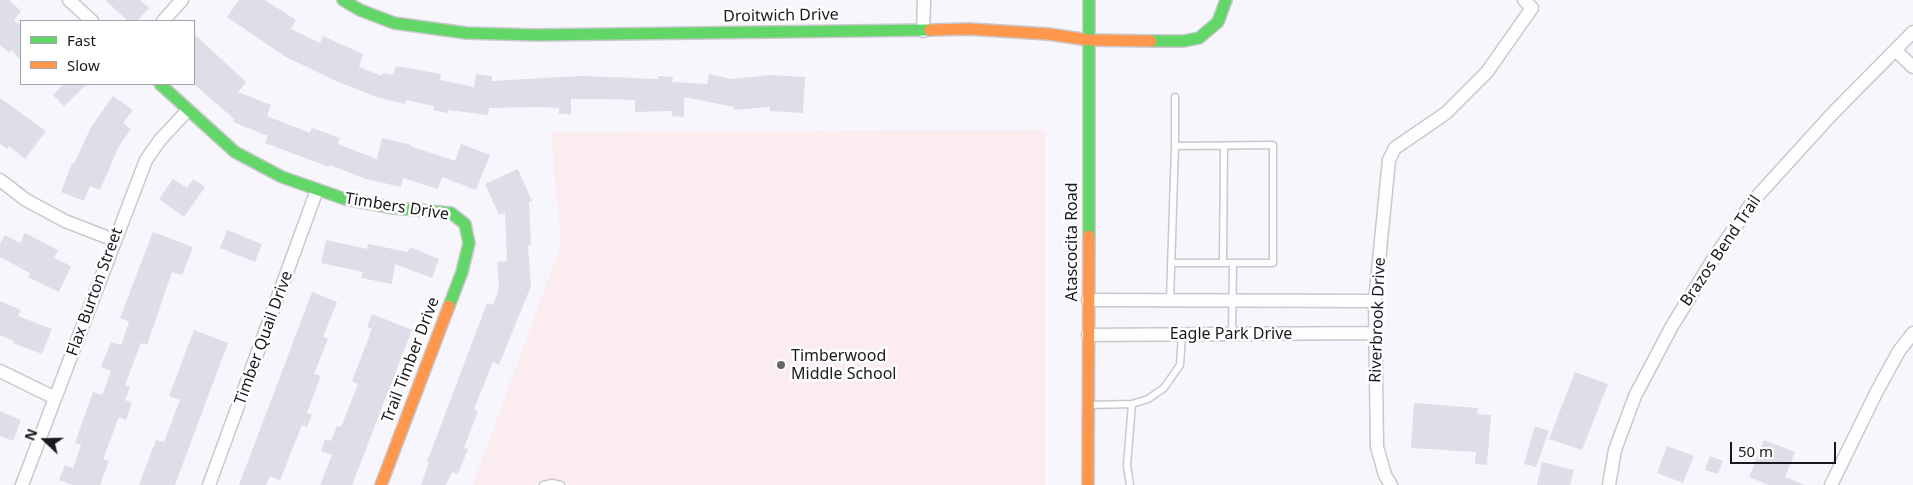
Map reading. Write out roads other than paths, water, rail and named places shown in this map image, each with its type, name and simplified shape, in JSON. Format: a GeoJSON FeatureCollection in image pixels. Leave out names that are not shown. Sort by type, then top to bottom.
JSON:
{"type":"FeatureCollection","features":[{"type":"Feature","properties":{"kind":"street"},"geometry":{"type":"LineString","coordinates":[[69,0],[91,20]]}},
{"type":"Feature","properties":{"kind":"street"},"geometry":{"type":"LineString","coordinates":[[164,20],[182,0]]}},
{"type":"Feature","properties":{"kind":"street","name":"Droitwich Drive"},"geometry":{"type":"LineString","coordinates":[[343,0],[376,18],[394,23],[466,32],[536,35],[983,30],[1048,34],[1089,40],[1184,41],[1199,38],[1210,31],[1218,22],[1226,0]]}},
{"type":"Feature","properties":{"kind":"street"},"geometry":{"type":"LineString","coordinates":[[923,31],[924,0]]}},
{"type":"Feature","properties":{"kind":"street","name":"Atascocita Road"},"geometry":{"type":"LineString","coordinates":[[1088,485],[1089,0]]}},
{"type":"Feature","properties":{"kind":"street","name":"Riverbrook Drive"},"geometry":{"type":"LineString","coordinates":[[1391,485],[1385,475],[1377,447],[1375,301],[1386,179],[1391,154],[1401,143],[1446,113],[1471,89],[1501,53],[1528,4]]}},
{"type":"Feature","properties":{"kind":"street","name":"Brazos Bend Trail"},"geometry":{"type":"LineString","coordinates":[[1609,485],[1615,450],[1635,396],[1668,333],[1752,201],[1832,114],[1913,32]]}},
{"type":"Feature","properties":{"kind":"street"},"geometry":{"type":"LineString","coordinates":[[1896,51],[1913,67]]}},
{"type":"Feature","properties":{"kind":"street","name":"Timbers Drive"},"geometry":{"type":"LineString","coordinates":[[161,85],[217,138],[235,152],[282,177],[316,190],[361,203],[451,213],[465,224],[468,246]]}},
{"type":"Feature","properties":{"kind":"street","name":"Flax Burton Street"},"geometry":{"type":"LineString","coordinates":[[22,485],[146,160],[160,140],[188,110]]}},
{"type":"Feature","properties":{"kind":"street"},"geometry":{"type":"LineString","coordinates":[[0,180],[26,200],[65,221],[114,240]]}},
{"type":"Feature","properties":{"kind":"street","name":"Timber Quail Drive"},"geometry":{"type":"LineString","coordinates":[[209,485],[316,190]]}},
{"type":"Feature","properties":{"kind":"street","name":"Trail Timber Drive"},"geometry":{"type":"LineString","coordinates":[[381,485],[462,272],[468,246]]}},
{"type":"Feature","properties":{"kind":"street","name":"Eagle Park Drive"},"geometry":{"type":"LineString","coordinates":[[1088,300],[1375,301]]}},
{"type":"Feature","properties":{"kind":"street","name":"Eagle Park Drive"},"geometry":{"type":"LineString","coordinates":[[1088,335],[1375,333]]}},
{"type":"Feature","properties":{"kind":"street"},"geometry":{"type":"LineString","coordinates":[[1830,485],[1877,392],[1899,352],[1913,333]]}},
{"type":"Feature","properties":{"kind":"street"},"geometry":{"type":"LineString","coordinates":[[0,371],[55,398]]}},
{"type":"Feature","properties":{"kind":"lane"},"geometry":{"type":"LineString","coordinates":[[1170,300],[1176,146],[1175,97]]}},
{"type":"Feature","properties":{"kind":"lane"},"geometry":{"type":"LineString","coordinates":[[1171,263],[1272,262],[1273,146],[1176,146]]}},
{"type":"Feature","properties":{"kind":"lane"},"geometry":{"type":"LineString","coordinates":[[1223,263],[1224,146]]}},
{"type":"Feature","properties":{"kind":"lane"},"geometry":{"type":"LineString","coordinates":[[1232,334],[1233,263]]}},
{"type":"Feature","properties":{"kind":"lane"},"geometry":{"type":"LineString","coordinates":[[1088,405],[1132,404],[1148,399],[1164,388],[1180,365],[1182,334]]}},
{"type":"Feature","properties":{"kind":"lane"},"geometry":{"type":"LineString","coordinates":[[1130,485],[1127,465],[1132,404]]}},
{"type":"Feature","properties":{"kind":"lane"},"geometry":{"type":"LineString","coordinates":[[543,485],[561,485]]}},
{"type":"Feature","properties":{"kind":"place","name":"Timberwood Middle School"},"geometry":{"type":"Point","coordinates":[781,365]}}]}
